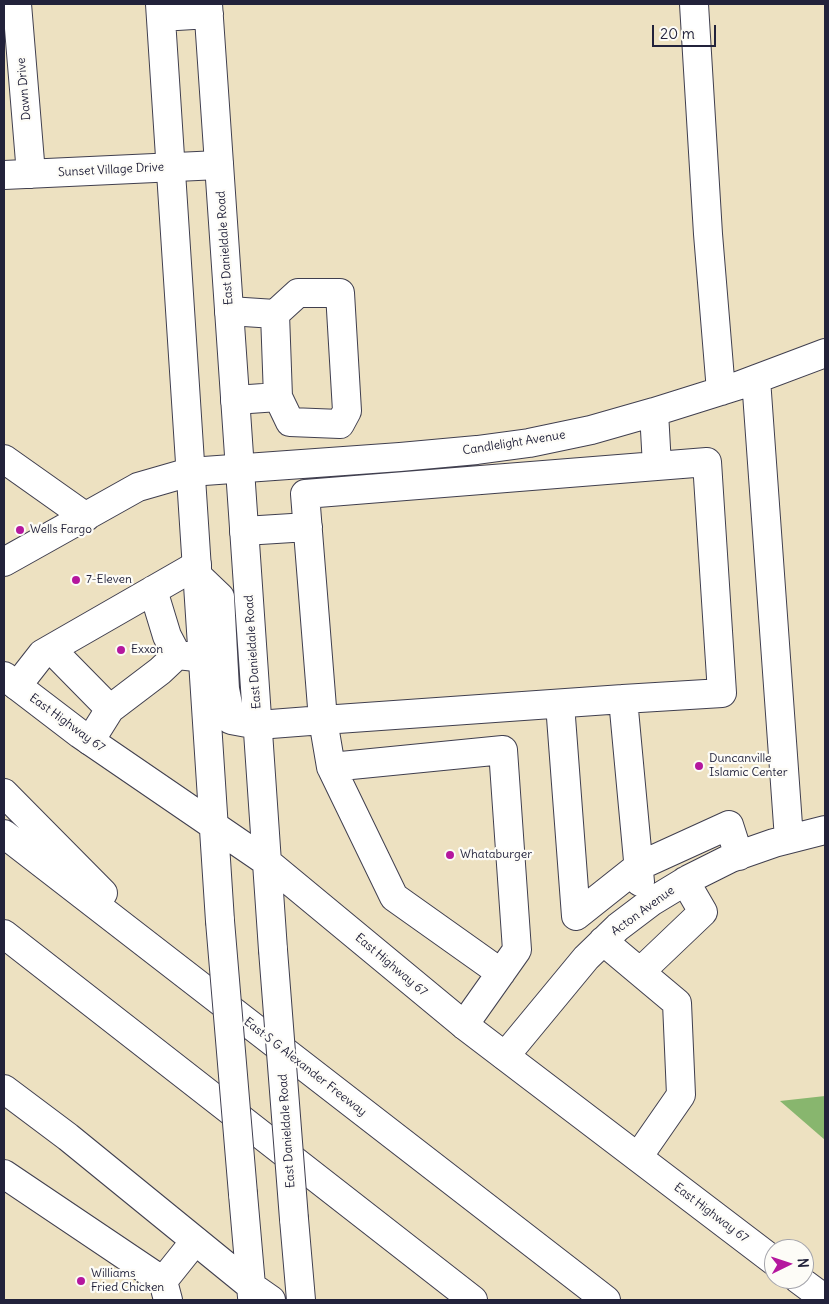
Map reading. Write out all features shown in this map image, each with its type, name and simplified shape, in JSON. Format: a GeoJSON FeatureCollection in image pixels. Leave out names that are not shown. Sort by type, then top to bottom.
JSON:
{"type":"FeatureCollection","features":[{"type":"Feature","properties":{"kind":"main road","name":"Dawn Drive"},"geometry":{"type":"LineString","coordinates":[[17,4],[31,174]]}},
{"type":"Feature","properties":{"kind":"main road"},"geometry":{"type":"LineString","coordinates":[[694,4],[708,234],[722,391]]}},
{"type":"Feature","properties":{"kind":"main road"},"geometry":{"type":"LineString","coordinates":[[209,9],[161,10],[197,570],[190,656],[213,824],[243,1194],[258,1296]]}},
{"type":"Feature","properties":{"kind":"main road","name":"East Danieldale Road"},"geometry":{"type":"LineString","coordinates":[[209,9],[273,950],[301,1300]]}},
{"type":"Feature","properties":{"kind":"main road","name":"Sunset Village Drive"},"geometry":{"type":"LineString","coordinates":[[4,175],[219,164]]}},
{"type":"Feature","properties":{"kind":"main road"},"geometry":{"type":"LineString","coordinates":[[229,311],[275,314],[298,294],[340,293],[347,411],[340,424],[341,462]]}},
{"type":"Feature","properties":{"kind":"main road"},"geometry":{"type":"LineString","coordinates":[[275,314],[278,396],[290,422],[340,424]]}},
{"type":"Feature","properties":{"kind":"main road","name":"Candlelight Avenue"},"geometry":{"type":"LineString","coordinates":[[4,562],[138,487],[190,472],[341,462],[477,450],[529,443],[591,430],[654,412],[722,391],[825,353]]}},
{"type":"Feature","properties":{"kind":"main road"},"geometry":{"type":"LineString","coordinates":[[756,379],[789,839]]}},
{"type":"Feature","properties":{"kind":"main road"},"geometry":{"type":"LineString","coordinates":[[235,400],[278,396]]}},
{"type":"Feature","properties":{"kind":"main road"},"geometry":{"type":"LineString","coordinates":[[654,412],[658,466]]}},
{"type":"Feature","properties":{"kind":"main road"},"geometry":{"type":"LineString","coordinates":[[477,450],[480,480]]}},
{"type":"Feature","properties":{"kind":"main road"},"geometry":{"type":"LineString","coordinates":[[4,459],[86,517]]}},
{"type":"Feature","properties":{"kind":"main road"},"geometry":{"type":"LineString","coordinates":[[197,570],[220,597],[225,689],[231,720],[258,725],[323,720],[722,693],[707,462],[305,494],[323,720],[331,766],[394,897],[501,973]]}},
{"type":"Feature","properties":{"kind":"main road"},"geometry":{"type":"LineString","coordinates":[[244,531],[308,527]]}},
{"type":"Feature","properties":{"kind":"main road"},"geometry":{"type":"LineString","coordinates":[[11,681],[42,654],[154,590],[197,570]]}},
{"type":"Feature","properties":{"kind":"main road"},"geometry":{"type":"LineString","coordinates":[[154,590],[167,636],[190,656]]}},
{"type":"Feature","properties":{"kind":"main road"},"geometry":{"type":"LineString","coordinates":[[51,649],[110,709]]}},
{"type":"Feature","properties":{"kind":"main road"},"geometry":{"type":"LineString","coordinates":[[90,741],[110,709],[160,671],[190,656]]}},
{"type":"Feature","properties":{"kind":"main road","name":"East Highway 67"},"geometry":{"type":"LineString","coordinates":[[11,681],[90,741],[267,862],[464,1025],[764,1253]]}},
{"type":"Feature","properties":{"kind":"main road"},"geometry":{"type":"LineString","coordinates":[[623,700],[643,908]]}},
{"type":"Feature","properties":{"kind":"main road"},"geometry":{"type":"LineString","coordinates":[[560,704],[576,916],[639,866],[729,825],[739,856]]}},
{"type":"Feature","properties":{"kind":"main road"},"geometry":{"type":"LineString","coordinates":[[331,766],[503,750],[517,950],[464,1025]]}},
{"type":"Feature","properties":{"kind":"main road"},"geometry":{"type":"LineString","coordinates":[[4,793],[182,972]]}},
{"type":"Feature","properties":{"kind":"main road","name":"Acton Avenue"},"geometry":{"type":"LineString","coordinates":[[505,1056],[586,958],[618,927],[643,908],[685,881],[739,856],[789,839],[825,830]]}},
{"type":"Feature","properties":{"kind":"main road","name":"East S G Alexander Freeway"},"geometry":{"type":"LineString","coordinates":[[4,834],[606,1300]]}},
{"type":"Feature","properties":{"kind":"main road"},"geometry":{"type":"LineString","coordinates":[[640,972],[703,912],[685,881]]}},
{"type":"Feature","properties":{"kind":"main road"},"geometry":{"type":"LineString","coordinates":[[4,934],[472,1300]]}},
{"type":"Feature","properties":{"kind":"main road"},"geometry":{"type":"LineString","coordinates":[[603,941],[677,1003],[681,1094],[638,1157]]}},
{"type":"Feature","properties":{"kind":"main road"},"geometry":{"type":"LineString","coordinates":[[4,1089],[68,1137],[195,1241],[258,1296]]}},
{"type":"Feature","properties":{"kind":"main road"},"geometry":{"type":"LineString","coordinates":[[4,1174],[166,1291],[195,1241]]}},
{"type":"Feature","properties":{"kind":"main road"},"geometry":{"type":"LineString","coordinates":[[812,1289],[825,1299]]}},
{"type":"Feature","properties":{"kind":"green space"},"geometry":{"type":"Polygon","coordinates":[[[825,1096],[825,1140],[780,1101],[825,1096]]]}},
{"type":"Feature","properties":{"kind":"place","name":"Wells Fargo"},"geometry":{"type":"Point","coordinates":[20,530]}},
{"type":"Feature","properties":{"kind":"place","name":"7-Eleven"},"geometry":{"type":"Point","coordinates":[76,580]}},
{"type":"Feature","properties":{"kind":"place","name":"Exxon"},"geometry":{"type":"Point","coordinates":[121,650]}},
{"type":"Feature","properties":{"kind":"place","name":"Duncanville Islamic Center"},"geometry":{"type":"Point","coordinates":[699,766]}},
{"type":"Feature","properties":{"kind":"place","name":"Whataburger"},"geometry":{"type":"Point","coordinates":[450,855]}},
{"type":"Feature","properties":{"kind":"place","name":"Williams Fried Chicken"},"geometry":{"type":"Point","coordinates":[81,1281]}}]}
